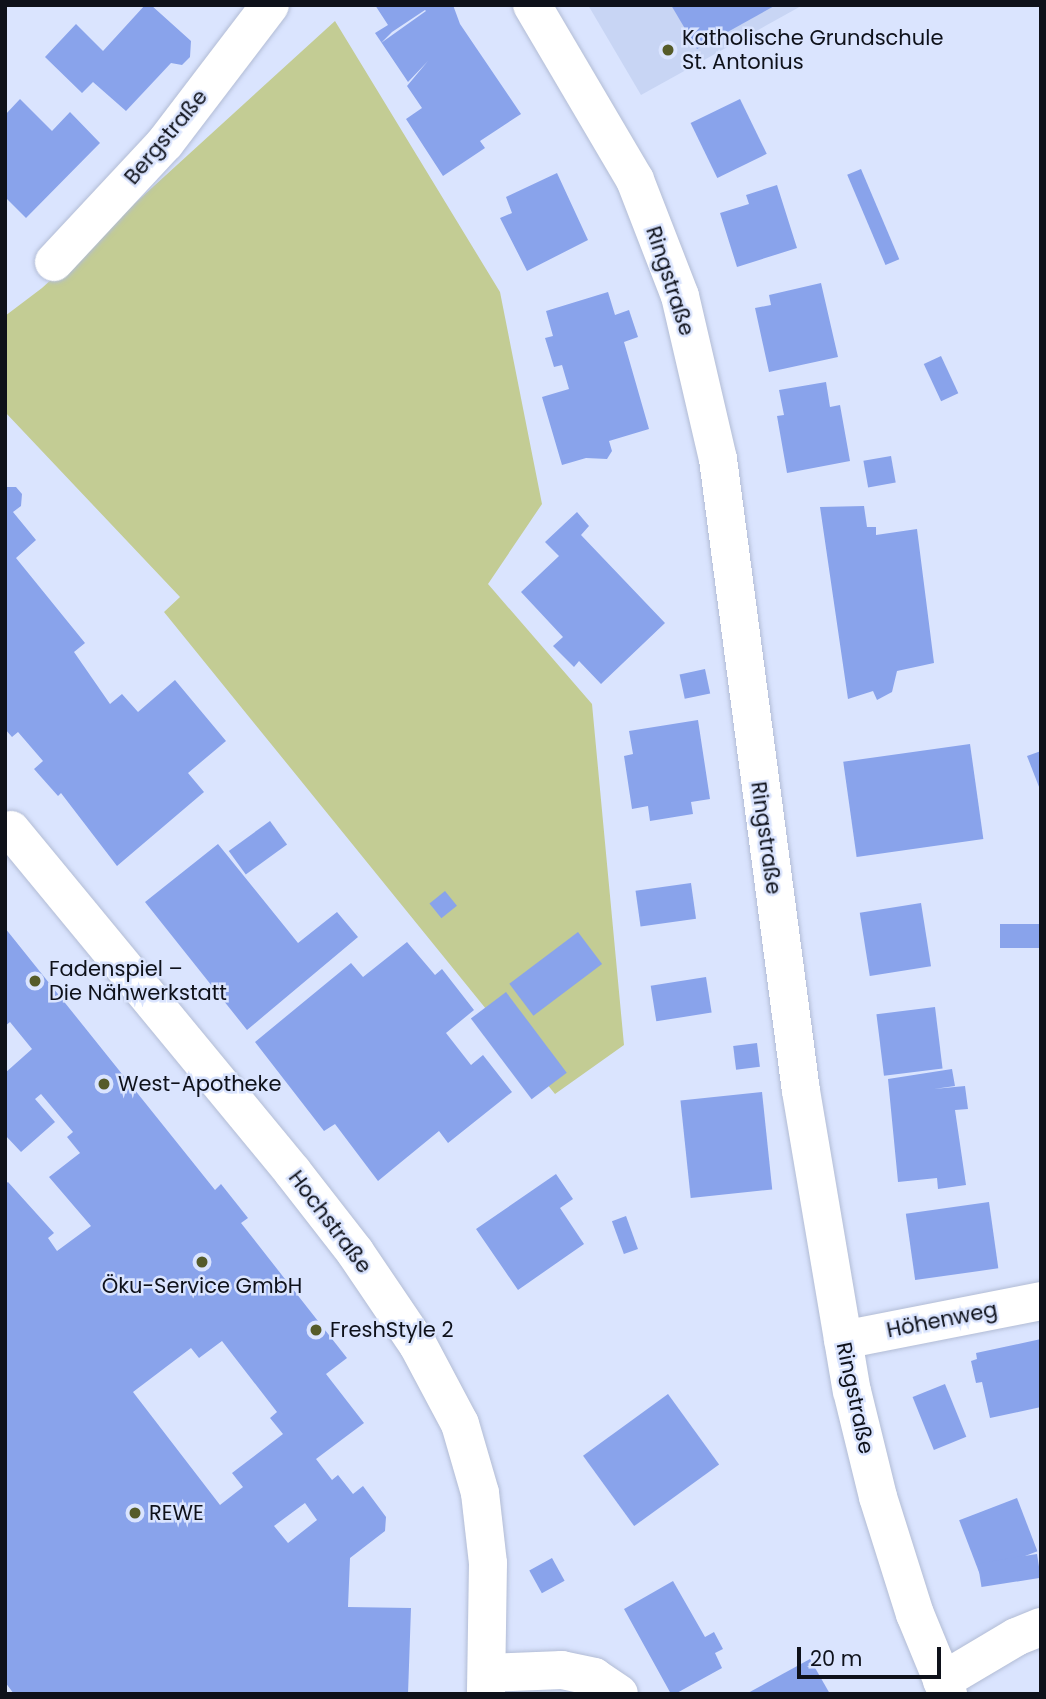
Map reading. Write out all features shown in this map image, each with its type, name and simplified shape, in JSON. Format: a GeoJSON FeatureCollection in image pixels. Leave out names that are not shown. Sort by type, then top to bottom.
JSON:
{"type":"FeatureCollection","features":[{"type":"Feature","properties":{"kind":"street","name":"Bergstraße"},"geometry":{"type":"LineString","coordinates":[[54,262],[165,144],[270,5]]}},
{"type":"Feature","properties":{"kind":"street","name":"Ringstraße"},"geometry":{"type":"LineString","coordinates":[[531,5],[635,180],[680,296],[718,459],[801,1091],[843,1340],[878,1497],[945,1688]]}},
{"type":"Feature","properties":{"kind":"street","name":"Hochstraße"},"geometry":{"type":"LineString","coordinates":[[7,830],[292,1171],[355,1252],[418,1345],[460,1424],[480,1493],[488,1563],[486,1684]]}},
{"type":"Feature","properties":{"kind":"street","name":"Höhenweg"},"geometry":{"type":"LineString","coordinates":[[843,1340],[1041,1301]]}},
{"type":"Feature","properties":{"kind":"street"},"geometry":{"type":"LineString","coordinates":[[945,1688],[1016,1637],[1041,1627]]}},
{"type":"Feature","properties":{"kind":"street"},"geometry":{"type":"LineString","coordinates":[[486,1684],[562,1670],[594,1677],[619,1694]]}},
{"type":"Feature","properties":{"kind":"shaded area","name":"Katholische Grundschule St. Antonius"},"geometry":{"type":"Polygon","coordinates":[[[588,5],[803,5],[641,95],[588,5]]]}},
{"type":"Feature","properties":{"kind":"green space"},"geometry":{"type":"Polygon","coordinates":[[[335,21],[500,292],[542,504],[488,584],[592,704],[624,1045],[555,1094],[164,612],[180,597],[5,412],[5,316],[42,288],[335,21]]]}},
{"type":"Feature","properties":{"kind":"building"},"geometry":{"type":"Polygon","coordinates":[[[145,5],[151,5],[191,41],[190,57],[182,65],[171,63],[126,111],[93,82],[82,93],[45,57],[76,24],[103,51],[145,5]]]}},
{"type":"Feature","properties":{"kind":"building"},"geometry":{"type":"Polygon","coordinates":[[[375,5],[453,5],[460,24],[521,114],[480,141],[485,148],[443,176],[406,119],[422,108],[407,86],[428,61],[408,82],[381,43],[375,33],[388,25],[375,5]],[[425,10],[392,32],[381,43],[426,11],[425,10]]]}},
{"type":"Feature","properties":{"kind":"building"},"geometry":{"type":"Polygon","coordinates":[[[671,5],[776,5],[697,49],[671,5]]]}},
{"type":"Feature","properties":{"kind":"building"},"geometry":{"type":"Polygon","coordinates":[[[20,99],[52,131],[70,112],[100,143],[26,218],[5,197],[5,115],[20,99]]]}},
{"type":"Feature","properties":{"kind":"building"},"geometry":{"type":"Polygon","coordinates":[[[740,99],[767,154],[717,178],[691,123],[740,99]]]}},
{"type":"Feature","properties":{"kind":"building"},"geometry":{"type":"Polygon","coordinates":[[[861,169],[899,259],[885,265],[847,175],[861,169]]]}},
{"type":"Feature","properties":{"kind":"building"},"geometry":{"type":"Polygon","coordinates":[[[557,173],[588,240],[527,271],[500,218],[512,213],[506,197],[557,173]]]}},
{"type":"Feature","properties":{"kind":"building"},"geometry":{"type":"Polygon","coordinates":[[[777,185],[797,248],[737,267],[720,213],[749,204],[746,195],[777,185]]]}},
{"type":"Feature","properties":{"kind":"building"},"geometry":{"type":"Polygon","coordinates":[[[821,283],[838,357],[769,372],[755,308],[771,305],[769,295],[821,283]]]}},
{"type":"Feature","properties":{"kind":"building"},"geometry":{"type":"Polygon","coordinates":[[[608,292],[615,315],[629,310],[638,337],[624,342],[649,429],[609,441],[612,451],[607,459],[586,458],[562,465],[542,397],[569,389],[562,365],[554,367],[545,338],[553,336],[546,311],[608,292]]]}},
{"type":"Feature","properties":{"kind":"building"},"geometry":{"type":"Polygon","coordinates":[[[941,356],[958,393],[941,401],[924,364],[941,356]]]}},
{"type":"Feature","properties":{"kind":"building"},"geometry":{"type":"Polygon","coordinates":[[[826,382],[830,407],[840,405],[850,461],[787,473],[777,416],[784,415],[779,390],[826,382]]]}},
{"type":"Feature","properties":{"kind":"building"},"geometry":{"type":"Polygon","coordinates":[[[891,456],[896,483],[868,487],[863,461],[891,456]]]}},
{"type":"Feature","properties":{"kind":"building"},"geometry":{"type":"Polygon","coordinates":[[[5,487],[16,487],[22,494],[21,506],[13,512],[36,540],[16,558],[85,643],[74,652],[110,704],[122,694],[138,712],[175,680],[226,741],[188,773],[204,792],[117,866],[61,793],[58,796],[34,769],[43,761],[18,732],[12,737],[5,729],[5,487]]]}},
{"type":"Feature","properties":{"kind":"building"},"geometry":{"type":"Polygon","coordinates":[[[864,506],[867,527],[876,527],[876,535],[917,529],[934,663],[897,671],[892,692],[877,700],[873,691],[848,699],[820,507],[864,506]]]}},
{"type":"Feature","properties":{"kind":"building"},"geometry":{"type":"Polygon","coordinates":[[[577,512],[589,526],[581,535],[665,623],[601,684],[579,661],[574,667],[553,646],[563,637],[521,592],[559,556],[545,542],[577,512]]]}},
{"type":"Feature","properties":{"kind":"building"},"geometry":{"type":"Polygon","coordinates":[[[705,669],[710,693],[685,699],[680,674],[705,669]]]}},
{"type":"Feature","properties":{"kind":"building"},"geometry":{"type":"Polygon","coordinates":[[[698,720],[710,799],[691,802],[693,814],[650,821],[648,806],[632,809],[624,756],[633,754],[629,731],[698,720]]]}},
{"type":"Feature","properties":{"kind":"building"},"geometry":{"type":"Polygon","coordinates":[[[970,744],[983,839],[857,857],[843,762],[970,744]]]}},
{"type":"Feature","properties":{"kind":"building"},"geometry":{"type":"Polygon","coordinates":[[[1041,751],[1041,792],[1027,756],[1041,751]]]}},
{"type":"Feature","properties":{"kind":"building"},"geometry":{"type":"Polygon","coordinates":[[[270,821],[287,844],[246,874],[229,851],[270,821]]]}},
{"type":"Feature","properties":{"kind":"building"},"geometry":{"type":"Polygon","coordinates":[[[218,844],[298,943],[337,912],[358,937],[247,1030],[145,902],[218,844]]]}},
{"type":"Feature","properties":{"kind":"building"},"geometry":{"type":"Polygon","coordinates":[[[691,883],[696,919],[641,926],[636,891],[691,883]]]}},
{"type":"Feature","properties":{"kind":"building"},"geometry":{"type":"Polygon","coordinates":[[[445,891],[457,906],[441,918],[429,904],[445,891]]]}},
{"type":"Feature","properties":{"kind":"building"},"geometry":{"type":"Polygon","coordinates":[[[921,903],[931,966],[870,976],[860,913],[921,903]]]}},
{"type":"Feature","properties":{"kind":"building"},"geometry":{"type":"Polygon","coordinates":[[[1000,924],[1041,924],[1041,948],[1000,948],[1000,924]]]}},
{"type":"Feature","properties":{"kind":"building"},"geometry":{"type":"Polygon","coordinates":[[[5,928],[215,1190],[221,1184],[248,1218],[241,1223],[347,1358],[326,1374],[364,1423],[316,1459],[332,1480],[338,1475],[353,1494],[363,1486],[386,1517],[385,1531],[350,1558],[348,1607],[411,1608],[408,1694],[14,1694],[5,1682],[5,1184],[8,1182],[54,1233],[48,1238],[57,1251],[91,1226],[49,1177],[80,1153],[67,1137],[73,1132],[41,1094],[35,1099],[55,1122],[21,1152],[5,1135],[5,1073],[32,1049],[10,1022],[5,1026],[5,928]],[[222,1341],[199,1358],[191,1348],[133,1392],[220,1505],[243,1487],[232,1473],[283,1434],[270,1418],[277,1412],[222,1341]],[[305,1503],[274,1526],[288,1543],[317,1520],[305,1503]]]}},
{"type":"Feature","properties":{"kind":"building"},"geometry":{"type":"Polygon","coordinates":[[[578,932],[602,964],[533,1016],[509,984],[578,932]]]}},
{"type":"Feature","properties":{"kind":"building"},"geometry":{"type":"Polygon","coordinates":[[[407,942],[435,975],[442,969],[474,1010],[446,1033],[471,1065],[483,1055],[512,1092],[448,1143],[439,1131],[378,1181],[335,1124],[324,1131],[255,1042],[351,963],[363,977],[407,942]]]}},
{"type":"Feature","properties":{"kind":"building"},"geometry":{"type":"Polygon","coordinates":[[[706,977],[712,1013],[656,1021],[651,986],[706,977]]]}},
{"type":"Feature","properties":{"kind":"building"},"geometry":{"type":"Polygon","coordinates":[[[506,992],[567,1073],[532,1099],[471,1018],[506,992]]]}},
{"type":"Feature","properties":{"kind":"building"},"geometry":{"type":"Polygon","coordinates":[[[935,1007],[943,1069],[884,1076],[876,1014],[935,1007]]]}},
{"type":"Feature","properties":{"kind":"building"},"geometry":{"type":"Polygon","coordinates":[[[757,1043],[760,1067],[736,1070],[733,1046],[757,1043]]]}},
{"type":"Feature","properties":{"kind":"building"},"geometry":{"type":"Polygon","coordinates":[[[952,1069],[955,1086],[934,1089],[965,1086],[968,1109],[955,1110],[966,1185],[938,1189],[937,1178],[898,1182],[888,1079],[952,1069]]]}},
{"type":"Feature","properties":{"kind":"building"},"geometry":{"type":"Polygon","coordinates":[[[762,1092],[772,1189],[691,1198],[680,1101],[762,1092]]]}},
{"type":"Feature","properties":{"kind":"building"},"geometry":{"type":"Polygon","coordinates":[[[556,1174],[573,1199],[560,1208],[584,1244],[518,1290],[476,1229],[556,1174]]]}},
{"type":"Feature","properties":{"kind":"building"},"geometry":{"type":"Polygon","coordinates":[[[989,1202],[998,1268],[915,1280],[906,1214],[989,1202]]]}},
{"type":"Feature","properties":{"kind":"building"},"geometry":{"type":"Polygon","coordinates":[[[626,1216],[638,1249],[624,1254],[612,1221],[626,1216]]]}},
{"type":"Feature","properties":{"kind":"building"},"geometry":{"type":"Polygon","coordinates":[[[1041,1339],[1041,1407],[990,1418],[982,1382],[976,1383],[971,1361],[977,1359],[976,1353],[1041,1339]]]}},
{"type":"Feature","properties":{"kind":"building"},"geometry":{"type":"Polygon","coordinates":[[[945,1384],[966,1437],[934,1450],[913,1397],[945,1384]]]}},
{"type":"Feature","properties":{"kind":"building"},"geometry":{"type":"Polygon","coordinates":[[[668,1394],[719,1464],[634,1526],[583,1456],[668,1394]]]}},
{"type":"Feature","properties":{"kind":"building"},"geometry":{"type":"Polygon","coordinates":[[[1017,1498],[1037,1551],[980,1573],[959,1520],[1017,1498]]]}},
{"type":"Feature","properties":{"kind":"building"},"geometry":{"type":"Polygon","coordinates":[[[1037,1554],[1041,1578],[981,1587],[978,1563],[1037,1554]]]}},
{"type":"Feature","properties":{"kind":"building"},"geometry":{"type":"Polygon","coordinates":[[[552,1558],[565,1581],[542,1593],[529,1571],[552,1558]]]}},
{"type":"Feature","properties":{"kind":"building"},"geometry":{"type":"Polygon","coordinates":[[[673,1581],[705,1637],[714,1632],[723,1649],[715,1653],[722,1668],[671,1694],[624,1609],[673,1581]]]}},
{"type":"Feature","properties":{"kind":"building"},"geometry":{"type":"Polygon","coordinates":[[[810,1659],[830,1694],[746,1694],[810,1659]]]}},
{"type":"Feature","properties":{"kind":"place","name":"Katholische Grundschule St. Antonius"},"geometry":{"type":"Point","coordinates":[668,50]}},
{"type":"Feature","properties":{"kind":"place","name":"Fadenspiel – Die Nähwerkstatt"},"geometry":{"type":"Point","coordinates":[35,981]}},
{"type":"Feature","properties":{"kind":"place","name":"West-Apotheke"},"geometry":{"type":"Point","coordinates":[104,1084]}},
{"type":"Feature","properties":{"kind":"place","name":"Öku-Service GmbH"},"geometry":{"type":"Point","coordinates":[202,1262]}},
{"type":"Feature","properties":{"kind":"place","name":"FreshStyle 2"},"geometry":{"type":"Point","coordinates":[316,1330]}},
{"type":"Feature","properties":{"kind":"place","name":"REWE"},"geometry":{"type":"Point","coordinates":[135,1513]}}]}
